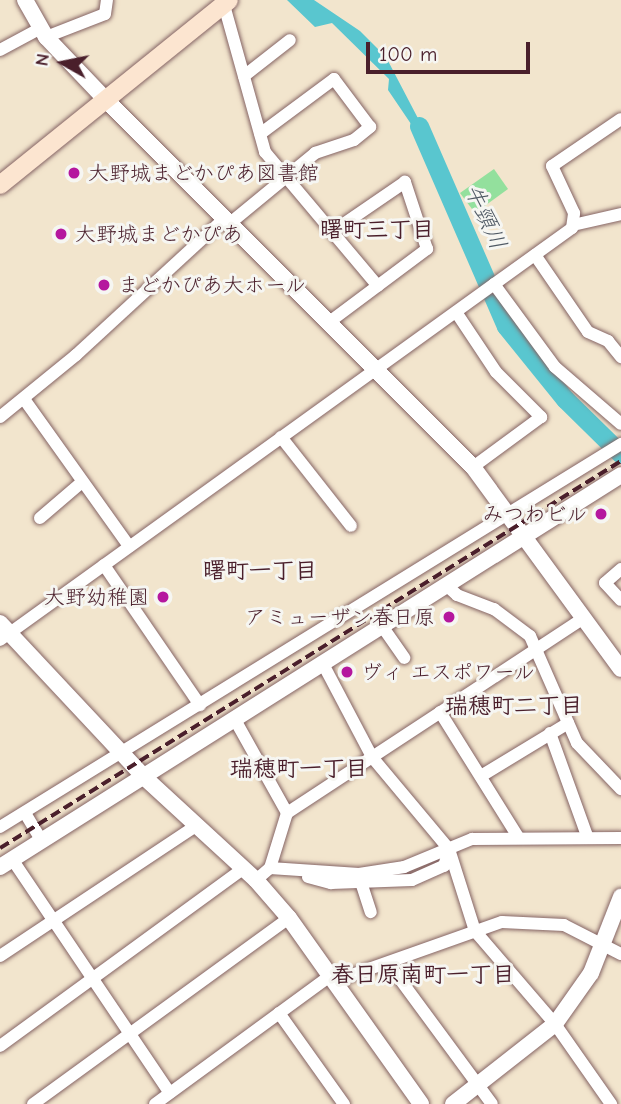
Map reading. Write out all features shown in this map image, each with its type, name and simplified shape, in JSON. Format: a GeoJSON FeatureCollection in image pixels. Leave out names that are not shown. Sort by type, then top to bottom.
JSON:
{"type":"FeatureCollection","features":[{"type":"Feature","properties":{"kind":"main road"},"geometry":{"type":"LineString","coordinates":[[0,185],[227,2]]}},
{"type":"Feature","properties":{"kind":"street"},"geometry":{"type":"LineString","coordinates":[[25,0],[44,33],[105,99],[473,467],[526,535],[621,669]]}},
{"type":"Feature","properties":{"kind":"street"},"geometry":{"type":"LineString","coordinates":[[0,50],[105,14],[107,0]]}},
{"type":"Feature","properties":{"kind":"street"},"geometry":{"type":"LineString","coordinates":[[227,2],[265,152],[378,286]]}},
{"type":"Feature","properties":{"kind":"street"},"geometry":{"type":"LineString","coordinates":[[244,76],[290,40]]}},
{"type":"Feature","properties":{"kind":"street"},"geometry":{"type":"LineString","coordinates":[[0,417],[226,222],[315,153],[354,140],[370,127],[334,79],[260,134]]}},
{"type":"Feature","properties":{"kind":"street"},"geometry":{"type":"LineString","coordinates":[[573,225],[574,213],[552,166],[621,119]]}},
{"type":"Feature","properties":{"kind":"street"},"geometry":{"type":"LineString","coordinates":[[328,323],[426,249],[405,182],[332,232]]}},
{"type":"Feature","properties":{"kind":"street"},"geometry":{"type":"LineString","coordinates":[[421,1104],[289,918],[256,880],[144,777],[3,632],[104,565],[573,225],[621,214]]}},
{"type":"Feature","properties":{"kind":"street"},"geometry":{"type":"LineString","coordinates":[[535,255],[588,332],[608,341],[621,357]]}},
{"type":"Feature","properties":{"kind":"street"},"geometry":{"type":"LineString","coordinates":[[494,284],[555,367],[621,424]]}},
{"type":"Feature","properties":{"kind":"street"},"geometry":{"type":"LineString","coordinates":[[457,310],[496,372],[541,417],[473,467]]}},
{"type":"Feature","properties":{"kind":"street"},"geometry":{"type":"LineString","coordinates":[[24,399],[129,546]]}},
{"type":"Feature","properties":{"kind":"street"},"geometry":{"type":"LineString","coordinates":[[281,437],[351,526]]}},
{"type":"Feature","properties":{"kind":"street"},"geometry":{"type":"LineString","coordinates":[[0,827],[124,754],[621,444]]}},
{"type":"Feature","properties":{"kind":"street"},"geometry":{"type":"LineString","coordinates":[[40,518],[82,482]]}},
{"type":"Feature","properties":{"kind":"street"},"geometry":{"type":"LineString","coordinates":[[170,1093],[54,920],[6,863],[526,535],[618,482]]}},
{"type":"Feature","properties":{"kind":"street"},"geometry":{"type":"LineString","coordinates":[[104,565],[200,705]]}},
{"type":"Feature","properties":{"kind":"street"},"geometry":{"type":"LineString","coordinates":[[621,569],[605,583],[621,600]]}},
{"type":"Feature","properties":{"kind":"street"},"geometry":{"type":"LineString","coordinates":[[446,585],[510,620],[539,648],[568,723],[582,750],[621,789]]}},
{"type":"Feature","properties":{"kind":"street"},"geometry":{"type":"LineString","coordinates":[[256,880],[270,868],[287,813],[584,618]]}},
{"type":"Feature","properties":{"kind":"street"},"geometry":{"type":"LineString","coordinates":[[382,626],[404,658]]}},
{"type":"Feature","properties":{"kind":"street"},"geometry":{"type":"LineString","coordinates":[[322,662],[372,757],[449,849],[475,931],[555,1024],[611,1104]]}},
{"type":"Feature","properties":{"kind":"street"},"geometry":{"type":"LineString","coordinates":[[440,712],[518,837]]}},
{"type":"Feature","properties":{"kind":"street"},"geometry":{"type":"LineString","coordinates":[[234,718],[287,813]]}},
{"type":"Feature","properties":{"kind":"street"},"geometry":{"type":"LineString","coordinates":[[481,776],[568,723]]}},
{"type":"Feature","properties":{"kind":"street"},"geometry":{"type":"LineString","coordinates":[[550,733],[587,836]]}},
{"type":"Feature","properties":{"kind":"street"},"geometry":{"type":"LineString","coordinates":[[25,813],[42,841]]}},
{"type":"Feature","properties":{"kind":"street"},"geometry":{"type":"LineString","coordinates":[[0,956],[196,826]]}},
{"type":"Feature","properties":{"kind":"street"},"geometry":{"type":"LineString","coordinates":[[270,868],[359,878],[404,867],[472,839],[587,836],[621,838]]}},
{"type":"Feature","properties":{"kind":"street"},"geometry":{"type":"LineString","coordinates":[[0,1046],[243,869]]}},
{"type":"Feature","properties":{"kind":"street"},"geometry":{"type":"LineString","coordinates":[[359,878],[371,912]]}},
{"type":"Feature","properties":{"kind":"street"},"geometry":{"type":"LineString","coordinates":[[453,1104],[555,1024],[591,973],[621,897]]}},
{"type":"Feature","properties":{"kind":"street"},"geometry":{"type":"LineString","coordinates":[[33,1104],[289,918]]}},
{"type":"Feature","properties":{"kind":"street"},"geometry":{"type":"LineString","coordinates":[[155,1104],[279,1013],[333,978],[388,963],[475,931],[526,920],[564,925],[621,954]]}},
{"type":"Feature","properties":{"kind":"street"},"geometry":{"type":"LineString","coordinates":[[388,963],[492,1104]]}},
{"type":"Feature","properties":{"kind":"street"},"geometry":{"type":"LineString","coordinates":[[279,1013],[338,1102]]}},
{"type":"Feature","properties":{"kind":"green space"},"geometry":{"type":"Polygon","coordinates":[[[494,169],[508,189],[475,213],[460,193],[494,169]]]}},
{"type":"Feature","properties":{"kind":"water"},"geometry":{"type":"Polygon","coordinates":[[[287,0],[314,0],[360,31],[386,57],[422,126],[430,152],[388,90],[389,79],[332,23],[315,27],[287,0]]]}},
{"type":"Feature","properties":{"kind":"waterway","name":"牛頸川"},"geometry":{"type":"LineString","coordinates":[[419,126],[506,326],[565,399],[621,454]]}},
{"type":"Feature","properties":{"kind":"railway"},"geometry":{"type":"LineString","coordinates":[[0,848],[621,461]]}},
{"type":"Feature","properties":{"kind":"place","name":"大野城まどかぴあ図書館"},"geometry":{"type":"Point","coordinates":[74,173]}},
{"type":"Feature","properties":{"kind":"place","name":"大野城まどかぴあ"},"geometry":{"type":"Point","coordinates":[61,234]}},
{"type":"Feature","properties":{"kind":"place","name":"まどかぴあ大ホール"},"geometry":{"type":"Point","coordinates":[104,285]}},
{"type":"Feature","properties":{"kind":"place","name":"みつわビル"},"geometry":{"type":"Point","coordinates":[601,514]}},
{"type":"Feature","properties":{"kind":"place","name":"大野幼稚園"},"geometry":{"type":"Point","coordinates":[163,597]}},
{"type":"Feature","properties":{"kind":"place","name":"アミューザン春日原"},"geometry":{"type":"Point","coordinates":[449,617]}},
{"type":"Feature","properties":{"kind":"place","name":"ヴィ エスポワール"},"geometry":{"type":"Point","coordinates":[347,672]}},
{"type":"Feature","properties":{"kind":"district","name":"曙町三丁目"},"geometry":{"type":"Point","coordinates":[377,230]}},
{"type":"Feature","properties":{"kind":"district","name":"曙町一丁目"},"geometry":{"type":"Point","coordinates":[260,571]}},
{"type":"Feature","properties":{"kind":"district","name":"瑞穂町二丁目"},"geometry":{"type":"Point","coordinates":[514,706]}},
{"type":"Feature","properties":{"kind":"district","name":"瑞穂町一丁目"},"geometry":{"type":"Point","coordinates":[299,769]}},
{"type":"Feature","properties":{"kind":"district","name":"春日原南町一丁目"},"geometry":{"type":"Point","coordinates":[423,975]}}]}
